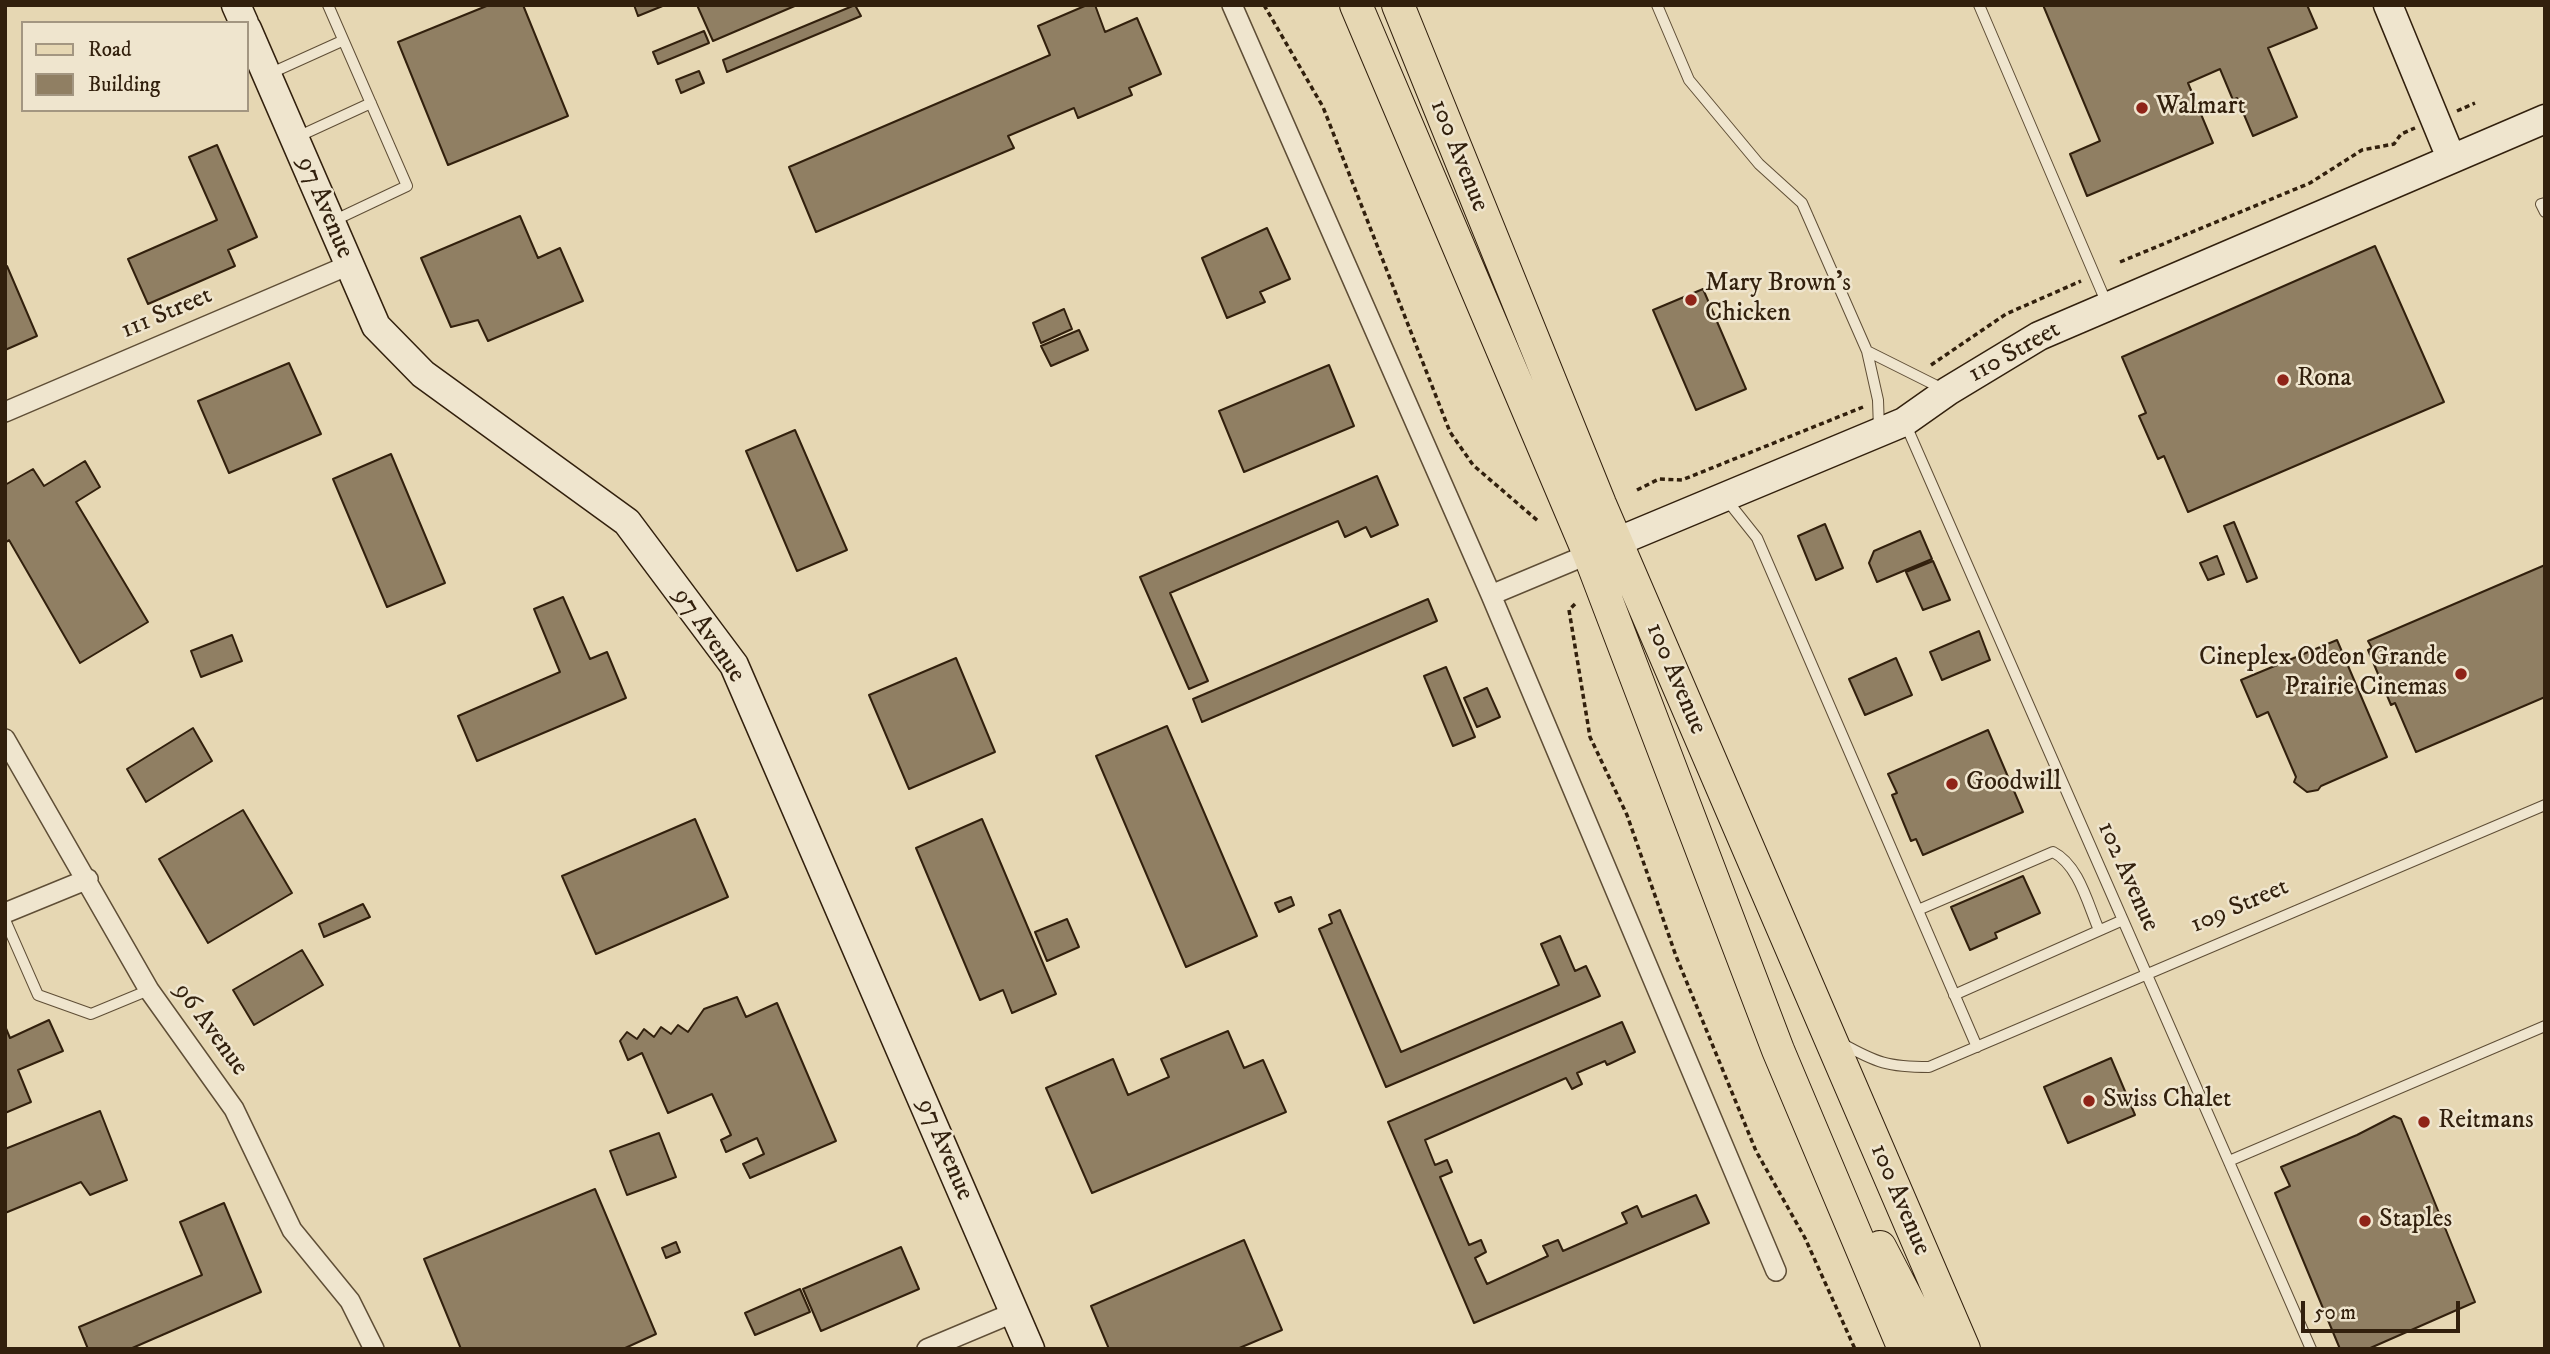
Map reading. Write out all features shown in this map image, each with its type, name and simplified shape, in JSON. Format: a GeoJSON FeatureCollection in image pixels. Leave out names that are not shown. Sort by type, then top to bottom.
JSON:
{"type":"FeatureCollection","features":[{"type":"Feature","properties":{"kind":"main road","name":"100 Avenue"},"geometry":{"type":"LineString","coordinates":[[1356,5],[1827,1032],[1964,1349]]}},
{"type":"Feature","properties":{"kind":"main road","name":"100 Avenue"},"geometry":{"type":"LineString","coordinates":[[1398,5],[1603,548],[1778,1050],[1904,1349]]}},
{"type":"Feature","properties":{"kind":"main road"},"geometry":{"type":"LineString","coordinates":[[1778,1050],[1839,1173],[1933,1349]]}},
{"type":"Feature","properties":{"kind":"main road"},"geometry":{"type":"LineString","coordinates":[[1941,1297],[1973,1349]]}},
{"type":"Feature","properties":{"kind":"street"},"geometry":{"type":"LineString","coordinates":[[236,5],[243,21]]}},
{"type":"Feature","properties":{"kind":"street"},"geometry":{"type":"LineString","coordinates":[[1232,5],[1491,595],[1776,1271]]}},
{"type":"Feature","properties":{"kind":"street"},"geometry":{"type":"LineString","coordinates":[[2388,5],[2451,159]]}},
{"type":"Feature","properties":{"kind":"street","name":"97 Avenue"},"geometry":{"type":"LineString","coordinates":[[248,31],[376,326],[423,374],[627,522],[734,666],[1030,1349]]}},
{"type":"Feature","properties":{"kind":"street","name":"110 Street"},"geometry":{"type":"LineString","coordinates":[[1491,595],[1892,427],[2039,336],[2545,119]]}},
{"type":"Feature","properties":{"kind":"street","name":"111 Street"},"geometry":{"type":"LineString","coordinates":[[5,412],[349,265]]}},
{"type":"Feature","properties":{"kind":"street","name":"96 Avenue"},"geometry":{"type":"LineString","coordinates":[[5,739],[88,879],[149,990],[234,1109],[292,1230],[350,1301],[374,1349]]}},
{"type":"Feature","properties":{"kind":"street"},"geometry":{"type":"LineString","coordinates":[[5,913],[88,879]]}},
{"type":"Feature","properties":{"kind":"street"},"geometry":{"type":"LineString","coordinates":[[928,1349],[1015,1312]]}},
{"type":"Feature","properties":{"kind":"lane"},"geometry":{"type":"LineString","coordinates":[[328,5],[407,186],[330,222]]}},
{"type":"Feature","properties":{"kind":"lane","name":"102 Avenue"},"geometry":{"type":"LineString","coordinates":[[1657,5],[1689,80],[1759,164],[1802,203],[1867,351],[1878,400],[2123,920],[2311,1349]]}},
{"type":"Feature","properties":{"kind":"lane"},"geometry":{"type":"LineString","coordinates":[[1979,5],[2108,306]]}},
{"type":"Feature","properties":{"kind":"lane"},"geometry":{"type":"LineString","coordinates":[[267,75],[342,41]]}},
{"type":"Feature","properties":{"kind":"lane"},"geometry":{"type":"LineString","coordinates":[[294,138],[371,103]]}},
{"type":"Feature","properties":{"kind":"lane"},"geometry":{"type":"LineString","coordinates":[[2545,203],[2542,204],[2545,212]]}},
{"type":"Feature","properties":{"kind":"lane"},"geometry":{"type":"LineString","coordinates":[[1867,351],[1948,391]]}},
{"type":"Feature","properties":{"kind":"lane"},"geometry":{"type":"LineString","coordinates":[[1724,497],[1757,538],[1977,1048]]}},
{"type":"Feature","properties":{"kind":"lane","name":"109 Street"},"geometry":{"type":"LineString","coordinates":[[1827,1032],[1874,1062],[1897,1067],[1929,1067],[2545,805]]}},
{"type":"Feature","properties":{"kind":"lane"},"geometry":{"type":"LineString","coordinates":[[1918,910],[2053,852],[2064,858],[2075,873],[2099,930]]}},
{"type":"Feature","properties":{"kind":"lane"},"geometry":{"type":"LineString","coordinates":[[5,920],[38,995],[91,1014],[149,990]]}},
{"type":"Feature","properties":{"kind":"lane"},"geometry":{"type":"LineString","coordinates":[[1954,995],[2123,920]]}},
{"type":"Feature","properties":{"kind":"lane"},"geometry":{"type":"LineString","coordinates":[[2229,1161],[2545,1026]]}},
{"type":"Feature","properties":{"kind":"path"},"geometry":{"type":"LineString","coordinates":[[1264,5],[1323,107],[1450,432],[1473,465],[1538,521]]}},
{"type":"Feature","properties":{"kind":"path"},"geometry":{"type":"LineString","coordinates":[[2120,262],[2309,183],[2362,150],[2394,144],[2401,134],[2475,103]]}},
{"type":"Feature","properties":{"kind":"path"},"geometry":{"type":"LineString","coordinates":[[1931,365],[2006,314],[2082,281]]}},
{"type":"Feature","properties":{"kind":"path"},"geometry":{"type":"LineString","coordinates":[[1637,490],[1659,480],[1682,480],[1868,405]]}},
{"type":"Feature","properties":{"kind":"path"},"geometry":{"type":"LineString","coordinates":[[1575,604],[1569,610],[1590,737],[1627,815],[1676,956],[1756,1151],[1805,1238],[1855,1349]]}},
{"type":"Feature","properties":{"kind":"building"},"geometry":{"type":"Polygon","coordinates":[[[489,5],[523,5],[568,116],[448,165],[398,42],[489,5]]]}},
{"type":"Feature","properties":{"kind":"building"},"geometry":{"type":"Polygon","coordinates":[[[634,5],[665,5],[638,16],[634,5]]]}},
{"type":"Feature","properties":{"kind":"building"},"geometry":{"type":"Polygon","coordinates":[[[697,5],[797,5],[713,41],[697,5]]]}},
{"type":"Feature","properties":{"kind":"building"},"geometry":{"type":"Polygon","coordinates":[[[855,5],[861,16],[727,72],[723,60],[855,5]]]}},
{"type":"Feature","properties":{"kind":"building"},"geometry":{"type":"Polygon","coordinates":[[[1087,5],[1095,5],[1105,32],[1137,18],[1161,74],[1129,88],[1132,95],[1078,118],[1074,108],[1008,136],[1014,148],[816,232],[789,167],[1050,55],[1038,26],[1087,5]]]}},
{"type":"Feature","properties":{"kind":"building","name":"Walmart"},"geometry":{"type":"Polygon","coordinates":[[[2043,5],[2307,5],[2317,28],[2268,48],[2297,117],[2253,136],[2237,98],[2233,100],[2220,69],[2188,83],[2213,143],[2087,196],[2070,154],[2100,141],[2043,5]]]}},
{"type":"Feature","properties":{"kind":"building"},"geometry":{"type":"Polygon","coordinates":[[[704,31],[709,43],[658,64],[653,52],[704,31]]]}},
{"type":"Feature","properties":{"kind":"building"},"geometry":{"type":"Polygon","coordinates":[[[699,71],[704,83],[681,93],[676,80],[699,71]]]}},
{"type":"Feature","properties":{"kind":"building"},"geometry":{"type":"Polygon","coordinates":[[[217,145],[257,237],[228,250],[235,266],[148,304],[128,259],[217,220],[189,157],[217,145]]]}},
{"type":"Feature","properties":{"kind":"building"},"geometry":{"type":"Polygon","coordinates":[[[520,216],[538,258],[560,248],[583,301],[488,341],[478,320],[451,327],[421,258],[520,216]]]}},
{"type":"Feature","properties":{"kind":"building"},"geometry":{"type":"Polygon","coordinates":[[[1267,228],[1290,279],[1260,292],[1265,302],[1227,318],[1202,258],[1267,228]]]}},
{"type":"Feature","properties":{"kind":"building","name":"Rona"},"geometry":{"type":"Polygon","coordinates":[[[2375,246],[2444,402],[2188,512],[2164,456],[2158,459],[2139,416],[2146,413],[2122,357],[2375,246]]]}},
{"type":"Feature","properties":{"kind":"building"},"geometry":{"type":"Polygon","coordinates":[[[7,266],[37,336],[5,350],[5,267],[7,266]]]}},
{"type":"Feature","properties":{"kind":"building"},"geometry":{"type":"Polygon","coordinates":[[[1703,289],[1746,389],[1696,410],[1653,310],[1703,289]]]}},
{"type":"Feature","properties":{"kind":"building"},"geometry":{"type":"Polygon","coordinates":[[[1064,309],[1072,329],[1041,343],[1033,323],[1064,309]]]}},
{"type":"Feature","properties":{"kind":"building"},"geometry":{"type":"Polygon","coordinates":[[[1079,330],[1088,350],[1051,366],[1041,346],[1079,330]]]}},
{"type":"Feature","properties":{"kind":"building"},"geometry":{"type":"Polygon","coordinates":[[[289,363],[321,434],[229,473],[198,401],[289,363]]]}},
{"type":"Feature","properties":{"kind":"building"},"geometry":{"type":"Polygon","coordinates":[[[1329,365],[1354,426],[1244,472],[1219,411],[1329,365]]]}},
{"type":"Feature","properties":{"kind":"building"},"geometry":{"type":"Polygon","coordinates":[[[795,430],[847,550],[797,571],[746,451],[795,430]]]}},
{"type":"Feature","properties":{"kind":"building"},"geometry":{"type":"Polygon","coordinates":[[[391,454],[445,583],[387,607],[333,479],[391,454]]]}},
{"type":"Feature","properties":{"kind":"building"},"geometry":{"type":"Polygon","coordinates":[[[85,461],[100,487],[76,502],[148,622],[80,663],[9,540],[5,543],[5,485],[33,469],[44,486],[85,461]]]}},
{"type":"Feature","properties":{"kind":"building"},"geometry":{"type":"Polygon","coordinates":[[[1377,476],[1398,525],[1371,537],[1366,527],[1345,537],[1338,521],[1170,593],[1208,681],[1189,689],[1140,577],[1377,476]]]}},
{"type":"Feature","properties":{"kind":"building"},"geometry":{"type":"Polygon","coordinates":[[[2234,522],[2257,578],[2247,582],[2224,526],[2234,522]]]}},
{"type":"Feature","properties":{"kind":"building"},"geometry":{"type":"Polygon","coordinates":[[[1825,524],[1843,568],[1816,580],[1798,536],[1825,524]]]}},
{"type":"Feature","properties":{"kind":"building"},"geometry":{"type":"Polygon","coordinates":[[[1920,531],[1932,559],[1877,582],[1869,563],[1874,551],[1920,531]]]}},
{"type":"Feature","properties":{"kind":"building"},"geometry":{"type":"Polygon","coordinates":[[[2217,556],[2224,574],[2208,580],[2200,563],[2217,556]]]}},
{"type":"Feature","properties":{"kind":"building"},"geometry":{"type":"Polygon","coordinates":[[[1933,561],[1950,600],[1923,610],[1906,572],[1933,561]]]}},
{"type":"Feature","properties":{"kind":"building","name":"Cineplex Odeon Grande Prairie Cinemas"},"geometry":{"type":"Polygon","coordinates":[[[2545,565],[2545,697],[2416,752],[2395,703],[2391,705],[2368,650],[2372,648],[2368,641],[2545,565]]]}},
{"type":"Feature","properties":{"kind":"building"},"geometry":{"type":"Polygon","coordinates":[[[563,597],[590,659],[607,652],[626,698],[477,761],[458,716],[560,672],[534,609],[563,597]]]}},
{"type":"Feature","properties":{"kind":"building"},"geometry":{"type":"Polygon","coordinates":[[[1428,599],[1437,621],[1202,722],[1193,699],[1428,599]]]}},
{"type":"Feature","properties":{"kind":"building"},"geometry":{"type":"Polygon","coordinates":[[[1979,631],[1990,660],[1942,680],[1930,652],[1979,631]]]}},
{"type":"Feature","properties":{"kind":"building"},"geometry":{"type":"Polygon","coordinates":[[[232,635],[242,661],[201,677],[191,651],[232,635]]]}},
{"type":"Feature","properties":{"kind":"building"},"geometry":{"type":"Polygon","coordinates":[[[2337,640],[2387,757],[2321,786],[2318,790],[2307,792],[2294,782],[2296,777],[2268,712],[2257,717],[2241,680],[2337,640]]]}},
{"type":"Feature","properties":{"kind":"building"},"geometry":{"type":"Polygon","coordinates":[[[956,658],[995,752],[909,789],[869,695],[956,658]]]}},
{"type":"Feature","properties":{"kind":"building"},"geometry":{"type":"Polygon","coordinates":[[[1896,658],[1912,695],[1865,715],[1849,679],[1896,658]]]}},
{"type":"Feature","properties":{"kind":"building"},"geometry":{"type":"Polygon","coordinates":[[[1446,667],[1475,737],[1453,746],[1424,676],[1446,667]]]}},
{"type":"Feature","properties":{"kind":"building"},"geometry":{"type":"Polygon","coordinates":[[[1487,688],[1500,717],[1477,727],[1464,698],[1487,688]]]}},
{"type":"Feature","properties":{"kind":"building"},"geometry":{"type":"Polygon","coordinates":[[[1167,726],[1257,936],[1186,967],[1096,756],[1167,726]]]}},
{"type":"Feature","properties":{"kind":"building"},"geometry":{"type":"Polygon","coordinates":[[[193,728],[212,761],[146,802],[127,769],[193,728]]]}},
{"type":"Feature","properties":{"kind":"building","name":"Goodwill"},"geometry":{"type":"Polygon","coordinates":[[[1988,730],[2023,812],[1923,855],[1916,839],[1911,841],[1892,795],[1897,793],[1888,774],[1988,730]]]}},
{"type":"Feature","properties":{"kind":"building"},"geometry":{"type":"Polygon","coordinates":[[[243,810],[292,893],[208,943],[159,859],[243,810]]]}},
{"type":"Feature","properties":{"kind":"building"},"geometry":{"type":"Polygon","coordinates":[[[695,819],[728,897],[596,954],[562,876],[695,819]]]}},
{"type":"Feature","properties":{"kind":"building"},"geometry":{"type":"Polygon","coordinates":[[[982,819],[1056,994],[1012,1013],[1003,990],[980,1000],[916,848],[982,819]]]}},
{"type":"Feature","properties":{"kind":"building"},"geometry":{"type":"Polygon","coordinates":[[[2023,876],[2040,913],[1995,933],[1997,938],[1970,950],[1951,907],[2023,876]]]}},
{"type":"Feature","properties":{"kind":"building"},"geometry":{"type":"Polygon","coordinates":[[[1291,897],[1294,905],[1279,912],[1275,903],[1291,897]]]}},
{"type":"Feature","properties":{"kind":"building"},"geometry":{"type":"Polygon","coordinates":[[[363,904],[370,917],[324,937],[319,924],[363,904]]]}},
{"type":"Feature","properties":{"kind":"building"},"geometry":{"type":"Polygon","coordinates":[[[1340,910],[1401,1052],[1559,985],[1541,944],[1560,936],[1575,971],[1586,966],[1600,996],[1386,1087],[1319,929],[1332,923],[1329,915],[1340,910]]]}},
{"type":"Feature","properties":{"kind":"building"},"geometry":{"type":"Polygon","coordinates":[[[1067,919],[1079,947],[1047,961],[1035,932],[1067,919]]]}},
{"type":"Feature","properties":{"kind":"building"},"geometry":{"type":"Polygon","coordinates":[[[302,950],[323,985],[254,1025],[233,990],[302,950]]]}},
{"type":"Feature","properties":{"kind":"building"},"geometry":{"type":"Polygon","coordinates":[[[737,997],[746,1017],[777,1003],[836,1141],[750,1178],[743,1164],[764,1154],[757,1138],[726,1152],[721,1140],[731,1135],[712,1094],[668,1113],[642,1053],[628,1060],[620,1041],[627,1032],[637,1039],[644,1029],[654,1037],[661,1027],[671,1034],[678,1025],[688,1032],[704,1009],[737,997]]]}},
{"type":"Feature","properties":{"kind":"building"},"geometry":{"type":"Polygon","coordinates":[[[49,1020],[63,1051],[18,1070],[31,1102],[5,1113],[5,1026],[10,1038],[49,1020]]]}},
{"type":"Feature","properties":{"kind":"building"},"geometry":{"type":"Polygon","coordinates":[[[1622,1022],[1635,1052],[1607,1065],[1605,1061],[1577,1073],[1582,1084],[1572,1089],[1566,1078],[1425,1140],[1435,1165],[1447,1160],[1452,1172],[1440,1177],[1469,1245],[1481,1240],[1486,1252],[1475,1258],[1487,1284],[1548,1256],[1543,1246],[1558,1240],[1563,1251],[1627,1223],[1622,1213],[1637,1206],[1642,1217],[1696,1195],[1709,1223],[1474,1323],[1388,1122],[1622,1022]]]}},
{"type":"Feature","properties":{"kind":"building"},"geometry":{"type":"Polygon","coordinates":[[[1228,1031],[1244,1068],[1263,1060],[1286,1112],[1092,1193],[1046,1088],[1113,1059],[1128,1095],[1169,1077],[1161,1059],[1228,1031]]]}},
{"type":"Feature","properties":{"kind":"building","name":"Swiss Chalet"},"geometry":{"type":"Polygon","coordinates":[[[2111,1058],[2135,1115],[2068,1143],[2044,1087],[2111,1058]]]}},
{"type":"Feature","properties":{"kind":"building"},"geometry":{"type":"Polygon","coordinates":[[[100,1111],[127,1180],[90,1195],[81,1182],[5,1213],[5,1149],[100,1111]]]}},
{"type":"Feature","properties":{"kind":"building","name":"Staples"},"geometry":{"type":"Polygon","coordinates":[[[2394,1116],[2401,1119],[2475,1302],[2368,1349],[2340,1349],[2275,1193],[2290,1186],[2281,1167],[2394,1116]]]}},
{"type":"Feature","properties":{"kind":"building"},"geometry":{"type":"Polygon","coordinates":[[[659,1133],[676,1177],[627,1195],[610,1151],[659,1133]]]}},
{"type":"Feature","properties":{"kind":"building"},"geometry":{"type":"Polygon","coordinates":[[[595,1189],[656,1334],[623,1349],[461,1349],[424,1259],[595,1189]]]}},
{"type":"Feature","properties":{"kind":"building"},"geometry":{"type":"Polygon","coordinates":[[[224,1203],[261,1292],[130,1349],[88,1349],[79,1327],[202,1275],[180,1222],[224,1203]]]}},
{"type":"Feature","properties":{"kind":"building"},"geometry":{"type":"Polygon","coordinates":[[[1244,1240],[1282,1330],[1237,1349],[1109,1349],[1091,1306],[1244,1240]]]}},
{"type":"Feature","properties":{"kind":"building"},"geometry":{"type":"Polygon","coordinates":[[[676,1242],[680,1252],[666,1258],[662,1248],[676,1242]]]}},
{"type":"Feature","properties":{"kind":"building"},"geometry":{"type":"Polygon","coordinates":[[[901,1247],[919,1289],[821,1331],[803,1289],[901,1247]]]}},
{"type":"Feature","properties":{"kind":"building"},"geometry":{"type":"Polygon","coordinates":[[[800,1289],[810,1312],[755,1335],[745,1313],[800,1289]]]}},
{"type":"Feature","properties":{"kind":"place","name":"Walmart"},"geometry":{"type":"Point","coordinates":[2142,108]}},
{"type":"Feature","properties":{"kind":"place","name":"Mary Brown's Chicken"},"geometry":{"type":"Point","coordinates":[1691,300]}},
{"type":"Feature","properties":{"kind":"place","name":"Rona"},"geometry":{"type":"Point","coordinates":[2283,380]}},
{"type":"Feature","properties":{"kind":"place","name":"Cineplex Odeon Grande Prairie Cinemas"},"geometry":{"type":"Point","coordinates":[2461,674]}},
{"type":"Feature","properties":{"kind":"place","name":"Goodwill"},"geometry":{"type":"Point","coordinates":[1952,784]}},
{"type":"Feature","properties":{"kind":"place","name":"Swiss Chalet"},"geometry":{"type":"Point","coordinates":[2089,1101]}},
{"type":"Feature","properties":{"kind":"place","name":"Reitmans"},"geometry":{"type":"Point","coordinates":[2424,1122]}},
{"type":"Feature","properties":{"kind":"place","name":"Staples"},"geometry":{"type":"Point","coordinates":[2365,1221]}}]}
